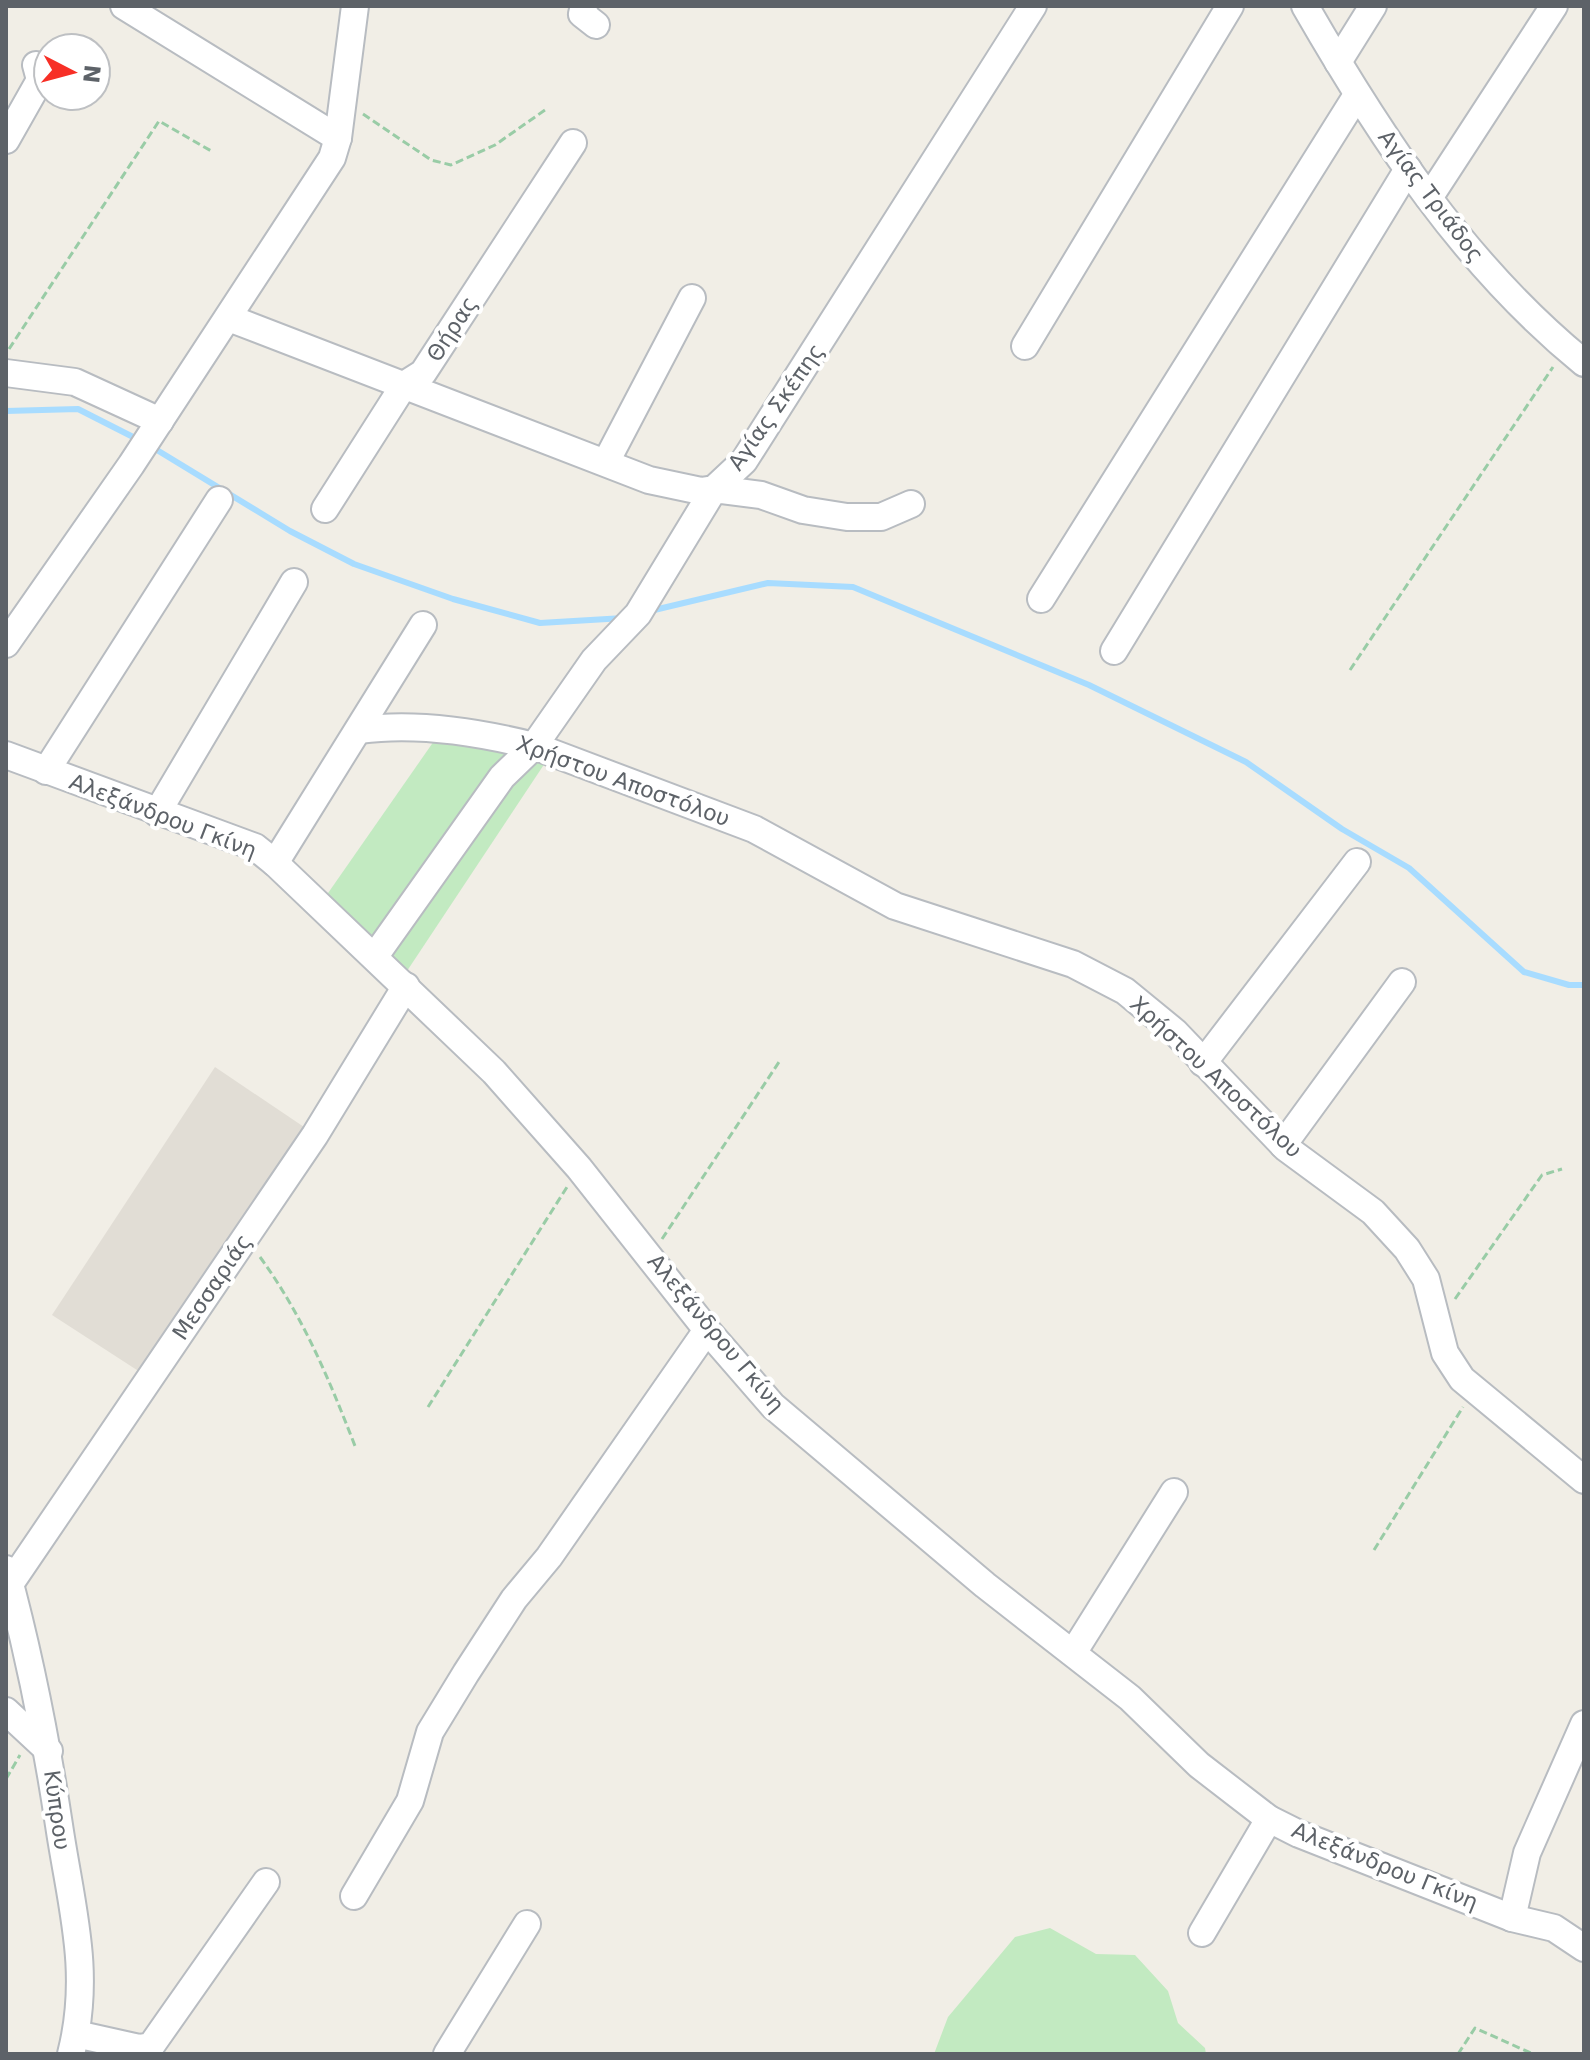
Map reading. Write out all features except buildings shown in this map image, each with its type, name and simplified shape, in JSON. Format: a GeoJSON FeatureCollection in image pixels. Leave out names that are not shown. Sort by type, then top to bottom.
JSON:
{"type":"FeatureCollection","features":[{"type":"Feature","properties":{"kind":"street"},"geometry":{"type":"LineString","coordinates":[[124,6],[338,138]]}},
{"type":"Feature","properties":{"kind":"street"},"geometry":{"type":"LineString","coordinates":[[6,644],[131,465],[313,192],[332,158],[338,138],[355,6]]}},
{"type":"Feature","properties":{"kind":"street","name":"Αγίας Σκέπης"},"geometry":{"type":"LineString","coordinates":[[229,318],[660,483],[701,491],[714,489],[744,461],[1033,6]]}},
{"type":"Feature","properties":{"kind":"street"},"geometry":{"type":"LineString","coordinates":[[1025,346],[1230,6]]}},
{"type":"Feature","properties":{"kind":"street","name":"Αγίας Τριάδος"},"geometry":{"type":"LineString","coordinates":[[1305,6],[1357,95],[1429,198],[1493,277],[1541,328],[1575,356]]}},
{"type":"Feature","properties":{"kind":"street"},"geometry":{"type":"LineString","coordinates":[[1338,62],[1373,6]]}},
{"type":"Feature","properties":{"kind":"street"},"geometry":{"type":"LineString","coordinates":[[1429,198],[1554,6]]}},
{"type":"Feature","properties":{"kind":"street"},"geometry":{"type":"LineString","coordinates":[[6,140],[32,94]]}},
{"type":"Feature","properties":{"kind":"street"},"geometry":{"type":"LineString","coordinates":[[1041,599],[1357,95]]}},
{"type":"Feature","properties":{"kind":"street","name":"Θήρας"},"geometry":{"type":"LineString","coordinates":[[325,509],[404,385],[423,373],[573,143]]}},
{"type":"Feature","properties":{"kind":"street"},"geometry":{"type":"LineString","coordinates":[[1114,651],[1408,169]]}},
{"type":"Feature","properties":{"kind":"street"},"geometry":{"type":"LineString","coordinates":[[606,462],[692,298]]}},
{"type":"Feature","properties":{"kind":"street"},"geometry":{"type":"LineString","coordinates":[[6,373],[75,382],[158,424]]}},
{"type":"Feature","properties":{"kind":"street"},"geometry":{"type":"LineString","coordinates":[[375,956],[502,777],[534,746],[594,660],[638,614],[714,489],[761,495],[803,510],[847,517],[881,517],[911,504]]}},
{"type":"Feature","properties":{"kind":"street"},"geometry":{"type":"LineString","coordinates":[[46,771],[219,500]]}},
{"type":"Feature","properties":{"kind":"street"},"geometry":{"type":"LineString","coordinates":[[157,813],[294,582]]}},
{"type":"Feature","properties":{"kind":"street"},"geometry":{"type":"LineString","coordinates":[[275,863],[423,625]]}},
{"type":"Feature","properties":{"kind":"street","name":"Χρήστου Αποστόλου"},"geometry":{"type":"LineString","coordinates":[[360,730],[394,725],[500,738],[534,746],[754,829],[895,906],[1073,964],[1125,991],[1175,1032],[1283,1145],[1373,1212],[1407,1249],[1426,1279],[1445,1353],[1474,1390],[1584,1480]]}},
{"type":"Feature","properties":{"kind":"street","name":"Αλεξάνδρου Γκίνη"},"geometry":{"type":"LineString","coordinates":[[6,755],[255,847],[275,863],[494,1072],[579,1168],[707,1330],[773,1406],[842,1468],[1130,1698],[1199,1765],[1269,1819],[1350,1857],[1512,1918],[1554,1928],[1584,1948]]}},
{"type":"Feature","properties":{"kind":"street"},"geometry":{"type":"LineString","coordinates":[[1203,1063],[1357,862]]}},
{"type":"Feature","properties":{"kind":"street"},"geometry":{"type":"LineString","coordinates":[[1283,1145],[1402,982]]}},
{"type":"Feature","properties":{"kind":"street","name":"Μεσσαριάς"},"geometry":{"type":"LineString","coordinates":[[8,1576],[246,1237],[406,986]]}},
{"type":"Feature","properties":{"kind":"street"},"geometry":{"type":"LineString","coordinates":[[354,1896],[410,1801],[430,1732],[466,1673],[514,1599],[549,1557],[707,1330]]}},
{"type":"Feature","properties":{"kind":"street"},"geometry":{"type":"LineString","coordinates":[[1073,1653],[1174,1492]]}},
{"type":"Feature","properties":{"kind":"street","name":"Κύπρου"},"geometry":{"type":"LineString","coordinates":[[8,1576],[49,1751],[81,1961],[83,1998],[74,2044]]}},
{"type":"Feature","properties":{"kind":"street"},"geometry":{"type":"LineString","coordinates":[[6,1711],[49,1751]]}},
{"type":"Feature","properties":{"kind":"street"},"geometry":{"type":"LineString","coordinates":[[1512,1918],[1527,1853],[1584,1724]]}},
{"type":"Feature","properties":{"kind":"street"},"geometry":{"type":"LineString","coordinates":[[1202,1933],[1269,1819]]}},
{"type":"Feature","properties":{"kind":"street"},"geometry":{"type":"LineString","coordinates":[[74,2044],[151,2046],[266,1882]]}},
{"type":"Feature","properties":{"kind":"street"},"geometry":{"type":"LineString","coordinates":[[447,2054],[527,1924]]}},
{"type":"Feature","properties":{"kind":"path"},"geometry":{"type":"LineString","coordinates":[[342,110],[367,115],[431,160],[451,165],[495,145],[545,110]]}},
{"type":"Feature","properties":{"kind":"path"},"geometry":{"type":"LineString","coordinates":[[6,354],[159,121],[213,152]]}},
{"type":"Feature","properties":{"kind":"path"},"geometry":{"type":"LineString","coordinates":[[1350,670],[1575,356]]}},
{"type":"Feature","properties":{"kind":"path"},"geometry":{"type":"LineString","coordinates":[[649,1253],[674,1226],[734,1127],[779,1062]]}},
{"type":"Feature","properties":{"kind":"path"},"geometry":{"type":"LineString","coordinates":[[428,1407],[579,1168]]}},
{"type":"Feature","properties":{"kind":"path"},"geometry":{"type":"LineString","coordinates":[[1439,1321],[1542,1175],[1562,1169]]}},
{"type":"Feature","properties":{"kind":"path"},"geometry":{"type":"LineString","coordinates":[[246,1237],[290,1298],[321,1359],[355,1446]]}},
{"type":"Feature","properties":{"kind":"path"},"geometry":{"type":"LineString","coordinates":[[1374,1550],[1474,1390]]}},
{"type":"Feature","properties":{"kind":"path"},"geometry":{"type":"LineString","coordinates":[[1458,2054],[1475,2028],[1533,2054]]}},
{"type":"Feature","properties":{"kind":"shaded area"},"geometry":{"type":"Polygon","coordinates":[[[215,1067],[307,1129],[140,1372],[52,1315],[215,1067]]]}},
{"type":"Feature","properties":{"kind":"green space"},"geometry":{"type":"Polygon","coordinates":[[[434,741],[547,760],[405,974],[326,896],[434,741]]]}},
{"type":"Feature","properties":{"kind":"green space"},"geometry":{"type":"Polygon","coordinates":[[[1050,1928],[1096,1954],[1135,1955],[1168,1991],[1178,2023],[1205,2048],[1206,2054],[934,2054],[948,2017],[1015,1937],[1050,1928]]]}},
{"type":"Feature","properties":{"kind":"waterway"},"geometry":{"type":"LineString","coordinates":[[6,411],[78,409],[139,440]]}},
{"type":"Feature","properties":{"kind":"waterway"},"geometry":{"type":"LineString","coordinates":[[152,447],[290,531],[354,564],[453,599],[540,623],[624,618]]}},
{"type":"Feature","properties":{"kind":"waterway"},"geometry":{"type":"LineString","coordinates":[[650,611],[768,583],[853,587],[1089,685],[1246,762],[1342,829],[1409,868],[1524,972],[1569,985],[1584,985]]}}]}
